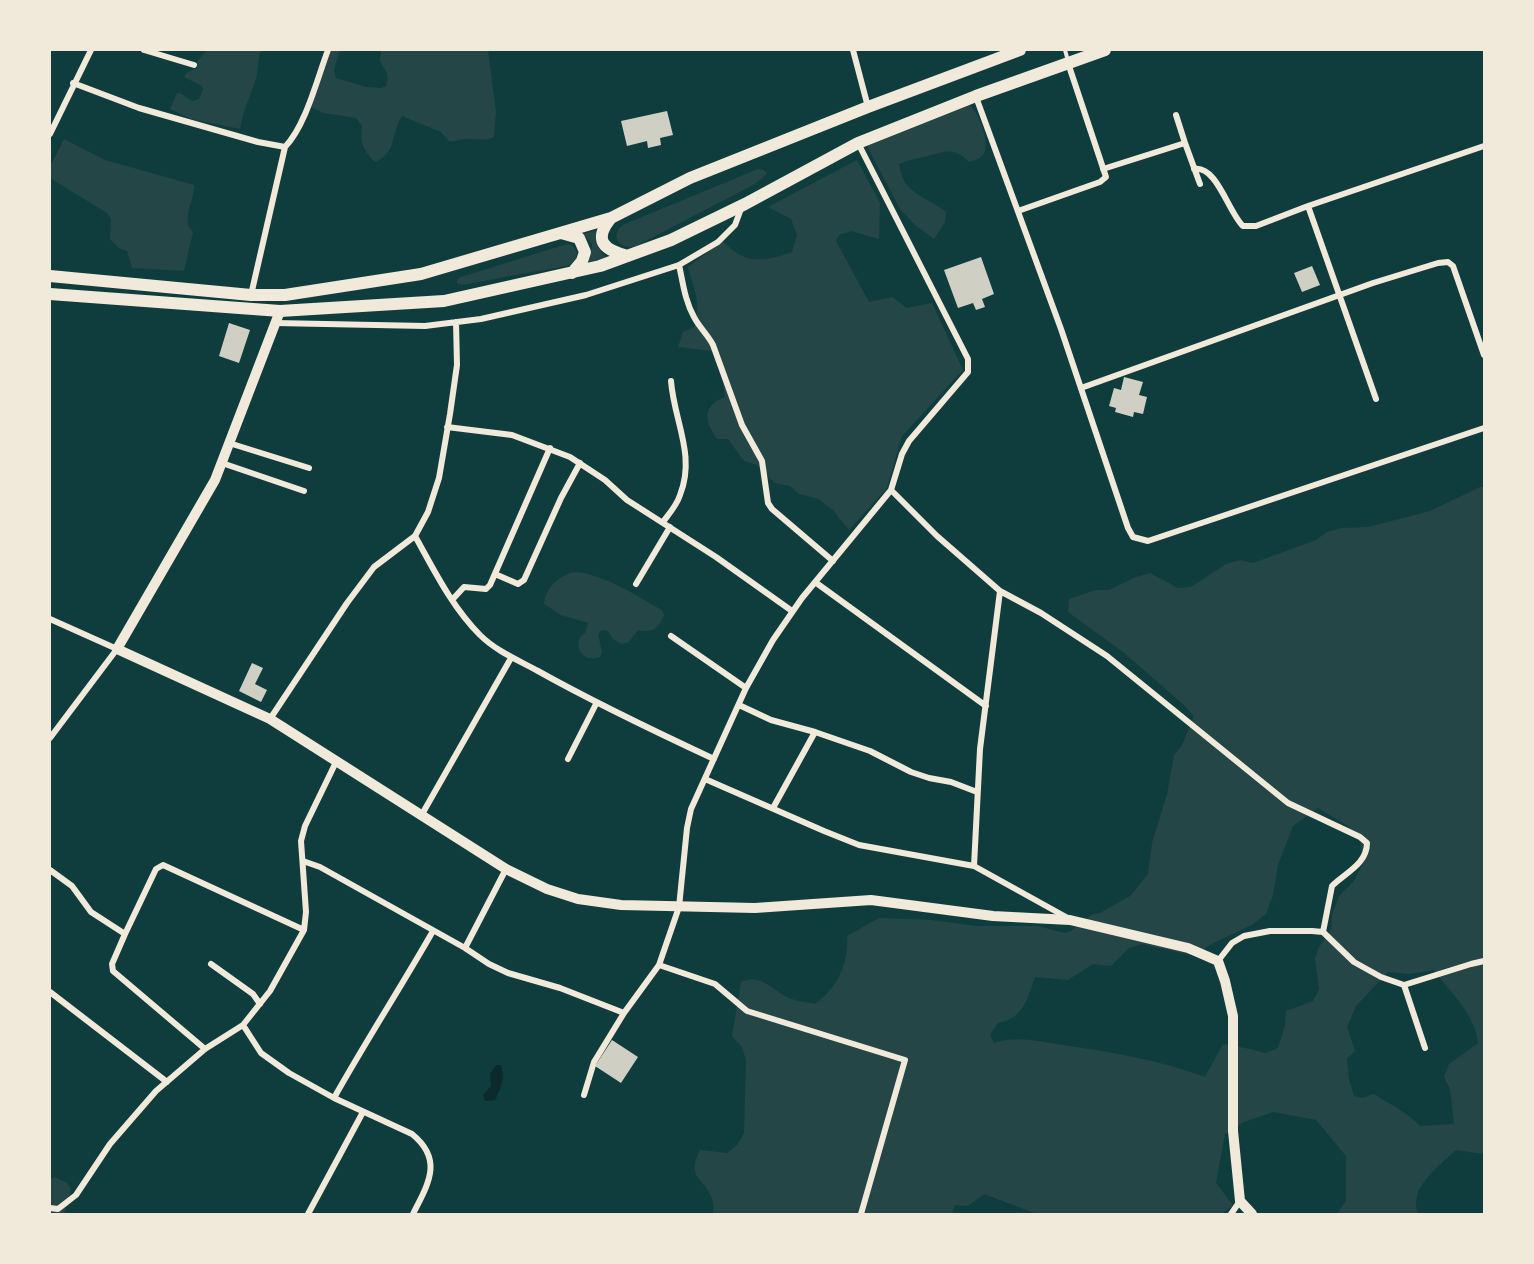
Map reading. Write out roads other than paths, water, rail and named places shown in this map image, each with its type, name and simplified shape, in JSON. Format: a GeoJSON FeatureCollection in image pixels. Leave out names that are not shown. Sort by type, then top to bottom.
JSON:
{"type":"FeatureCollection","features":[{"type":"Feature","properties":{"kind":"highway"},"geometry":{"type":"LineString","coordinates":[[50,276],[251,295],[285,295],[420,274],[611,218],[690,178],[868,106],[1020,50]]}},
{"type":"Feature","properties":{"kind":"highway"},"geometry":{"type":"LineString","coordinates":[[50,294],[278,317],[444,301],[572,273],[600,266],[671,240],[742,206],[858,143],[976,96],[1066,56],[1105,50]]}},
{"type":"Feature","properties":{"kind":"highway"},"geometry":{"type":"LineString","coordinates":[[611,218],[601,232],[601,239],[608,248],[628,256]]}},
{"type":"Feature","properties":{"kind":"highway"},"geometry":{"type":"LineString","coordinates":[[560,233],[579,238],[583,244],[585,252],[582,261],[572,273]]}},
{"type":"Feature","properties":{"kind":"main road"},"geometry":{"type":"LineString","coordinates":[[278,317],[215,480],[117,649],[270,719],[506,869],[547,889],[578,899],[621,905],[755,908],[871,900],[993,916],[1070,920],[1188,948],[1218,961],[1233,1017],[1233,1131],[1240,1201],[1252,1215]]}},
{"type":"Feature","properties":{"kind":"street"},"geometry":{"type":"LineString","coordinates":[[50,134],[91,50]]}},
{"type":"Feature","properties":{"kind":"street"},"geometry":{"type":"LineString","coordinates":[[144,50],[194,65]]}},
{"type":"Feature","properties":{"kind":"street"},"geometry":{"type":"LineString","coordinates":[[251,295],[285,147],[292,140],[305,112],[328,50]]}},
{"type":"Feature","properties":{"kind":"street"},"geometry":{"type":"LineString","coordinates":[[853,50],[868,106]]}},
{"type":"Feature","properties":{"kind":"street"},"geometry":{"type":"LineString","coordinates":[[1018,210],[1100,182],[1106,177],[1066,56]]}},
{"type":"Feature","properties":{"kind":"street"},"geometry":{"type":"LineString","coordinates":[[73,83],[139,108],[258,142],[285,147]]}},
{"type":"Feature","properties":{"kind":"street"},"geometry":{"type":"LineString","coordinates":[[976,96],[1133,537],[1148,541],[1485,428]]}},
{"type":"Feature","properties":{"kind":"street"},"geometry":{"type":"LineString","coordinates":[[1176,115],[1200,184]]}},
{"type":"Feature","properties":{"kind":"street"},"geometry":{"type":"LineString","coordinates":[[584,1095],[594,1062],[624,1013],[659,965],[679,907],[691,809],[746,688],[792,611],[891,490],[902,454],[909,441],[968,372],[968,359],[858,143]]}},
{"type":"Feature","properties":{"kind":"street"},"geometry":{"type":"LineString","coordinates":[[1103,169],[1185,144]]}},
{"type":"Feature","properties":{"kind":"street"},"geometry":{"type":"LineString","coordinates":[[1194,169],[1209,172],[1232,212],[1243,226],[1256,226],[1485,146]]}},
{"type":"Feature","properties":{"kind":"street"},"geometry":{"type":"LineString","coordinates":[[278,317],[425,326],[491,316],[576,297],[638,280],[680,265],[718,242],[735,225],[742,206]]}},
{"type":"Feature","properties":{"kind":"street"},"geometry":{"type":"LineString","coordinates":[[1308,206],[1376,399]]}},
{"type":"Feature","properties":{"kind":"street"},"geometry":{"type":"LineString","coordinates":[[1081,388],[1427,266],[1448,262],[1453,267],[1485,355]]}},
{"type":"Feature","properties":{"kind":"street"},"geometry":{"type":"LineString","coordinates":[[680,265],[685,292],[694,318],[713,345],[742,425],[762,461],[768,503],[772,509],[833,561]]}},
{"type":"Feature","properties":{"kind":"street"},"geometry":{"type":"LineString","coordinates":[[270,719],[326,633],[374,567],[415,536],[428,512],[439,478],[457,365],[456,322]]}},
{"type":"Feature","properties":{"kind":"street"},"geometry":{"type":"LineString","coordinates":[[663,522],[680,496],[688,466],[670,381]]}},
{"type":"Feature","properties":{"kind":"street"},"geometry":{"type":"LineString","coordinates":[[447,427],[512,435],[550,448],[580,463],[614,487],[627,500],[663,522],[792,611]]}},
{"type":"Feature","properties":{"kind":"street"},"geometry":{"type":"LineString","coordinates":[[229,443],[309,468]]}},
{"type":"Feature","properties":{"kind":"street"},"geometry":{"type":"LineString","coordinates":[[452,600],[464,587],[486,589],[495,574],[550,448]]}},
{"type":"Feature","properties":{"kind":"street"},"geometry":{"type":"LineString","coordinates":[[222,463],[304,491]]}},
{"type":"Feature","properties":{"kind":"street"},"geometry":{"type":"LineString","coordinates":[[495,574],[518,584],[524,580],[561,498],[580,463]]}},
{"type":"Feature","properties":{"kind":"street"},"geometry":{"type":"LineString","coordinates":[[891,490],[937,536],[1000,591],[1050,619],[1107,656],[1288,803],[1360,837],[1367,843],[1366,852],[1356,865],[1332,886],[1323,932]]}},
{"type":"Feature","properties":{"kind":"street"},"geometry":{"type":"LineString","coordinates":[[636,584],[670,527]]}},
{"type":"Feature","properties":{"kind":"street"},"geometry":{"type":"LineString","coordinates":[[415,536],[452,600],[467,622],[483,638],[511,658],[596,704],[714,759]]}},
{"type":"Feature","properties":{"kind":"street"},"geometry":{"type":"LineString","coordinates":[[815,582],[986,706]]}},
{"type":"Feature","properties":{"kind":"street"},"geometry":{"type":"LineString","coordinates":[[974,866],[980,749],[1000,591]]}},
{"type":"Feature","properties":{"kind":"street"},"geometry":{"type":"LineString","coordinates":[[50,619],[117,649],[50,738]]}},
{"type":"Feature","properties":{"kind":"street"},"geometry":{"type":"LineString","coordinates":[[671,636],[746,688]]}},
{"type":"Feature","properties":{"kind":"street"},"geometry":{"type":"LineString","coordinates":[[421,816],[511,658]]}},
{"type":"Feature","properties":{"kind":"street"},"geometry":{"type":"LineString","coordinates":[[568,759],[596,704]]}},
{"type":"Feature","properties":{"kind":"street"},"geometry":{"type":"LineString","coordinates":[[739,705],[771,720],[870,751],[920,775],[951,782],[977,792]]}},
{"type":"Feature","properties":{"kind":"street"},"geometry":{"type":"LineString","coordinates":[[773,808],[815,732]]}},
{"type":"Feature","properties":{"kind":"street"},"geometry":{"type":"LineString","coordinates":[[50,1208],[58,1209],[76,1195],[110,1144],[156,1091],[205,1049],[243,1025],[270,991],[304,930],[306,912],[302,841],[305,826],[336,762]]}},
{"type":"Feature","properties":{"kind":"street"},"geometry":{"type":"LineString","coordinates":[[705,778],[824,831],[868,847],[974,866],[1070,920]]}},
{"type":"Feature","properties":{"kind":"street"},"geometry":{"type":"LineString","coordinates":[[303,861],[320,867],[508,973],[560,988],[624,1013]]}},
{"type":"Feature","properties":{"kind":"street"},"geometry":{"type":"LineString","coordinates":[[205,1049],[112,971],[112,964],[156,869],[163,865],[304,930]]}},
{"type":"Feature","properties":{"kind":"street"},"geometry":{"type":"LineString","coordinates":[[465,948],[506,869]]}},
{"type":"Feature","properties":{"kind":"street"},"geometry":{"type":"LineString","coordinates":[[50,870],[72,886],[91,912],[126,934]]}},
{"type":"Feature","properties":{"kind":"street"},"geometry":{"type":"LineString","coordinates":[[334,1098],[368,1037],[400,990],[433,931]]}},
{"type":"Feature","properties":{"kind":"street"},"geometry":{"type":"LineString","coordinates":[[1218,961],[1232,943],[1244,936],[1270,932],[1323,932],[1354,962],[1381,977],[1404,985],[1471,964],[1485,962]]}},
{"type":"Feature","properties":{"kind":"street"},"geometry":{"type":"LineString","coordinates":[[211,964],[253,994],[260,1004]]}},
{"type":"Feature","properties":{"kind":"street"},"geometry":{"type":"LineString","coordinates":[[659,965],[715,984],[747,1011],[905,1059],[861,1215]]}},
{"type":"Feature","properties":{"kind":"street"},"geometry":{"type":"LineString","coordinates":[[1404,985],[1425,1048]]}},
{"type":"Feature","properties":{"kind":"street"},"geometry":{"type":"LineString","coordinates":[[50,992],[167,1082]]}},
{"type":"Feature","properties":{"kind":"street"},"geometry":{"type":"LineString","coordinates":[[243,1025],[261,1053],[289,1073],[334,1098],[412,1134],[428,1151],[432,1163],[431,1173],[413,1215]]}},
{"type":"Feature","properties":{"kind":"street"},"geometry":{"type":"LineString","coordinates":[[308,1215],[363,1112]]}},
{"type":"Feature","properties":{"kind":"street"},"geometry":{"type":"LineString","coordinates":[[1231,1215],[1240,1201]]}}]}
